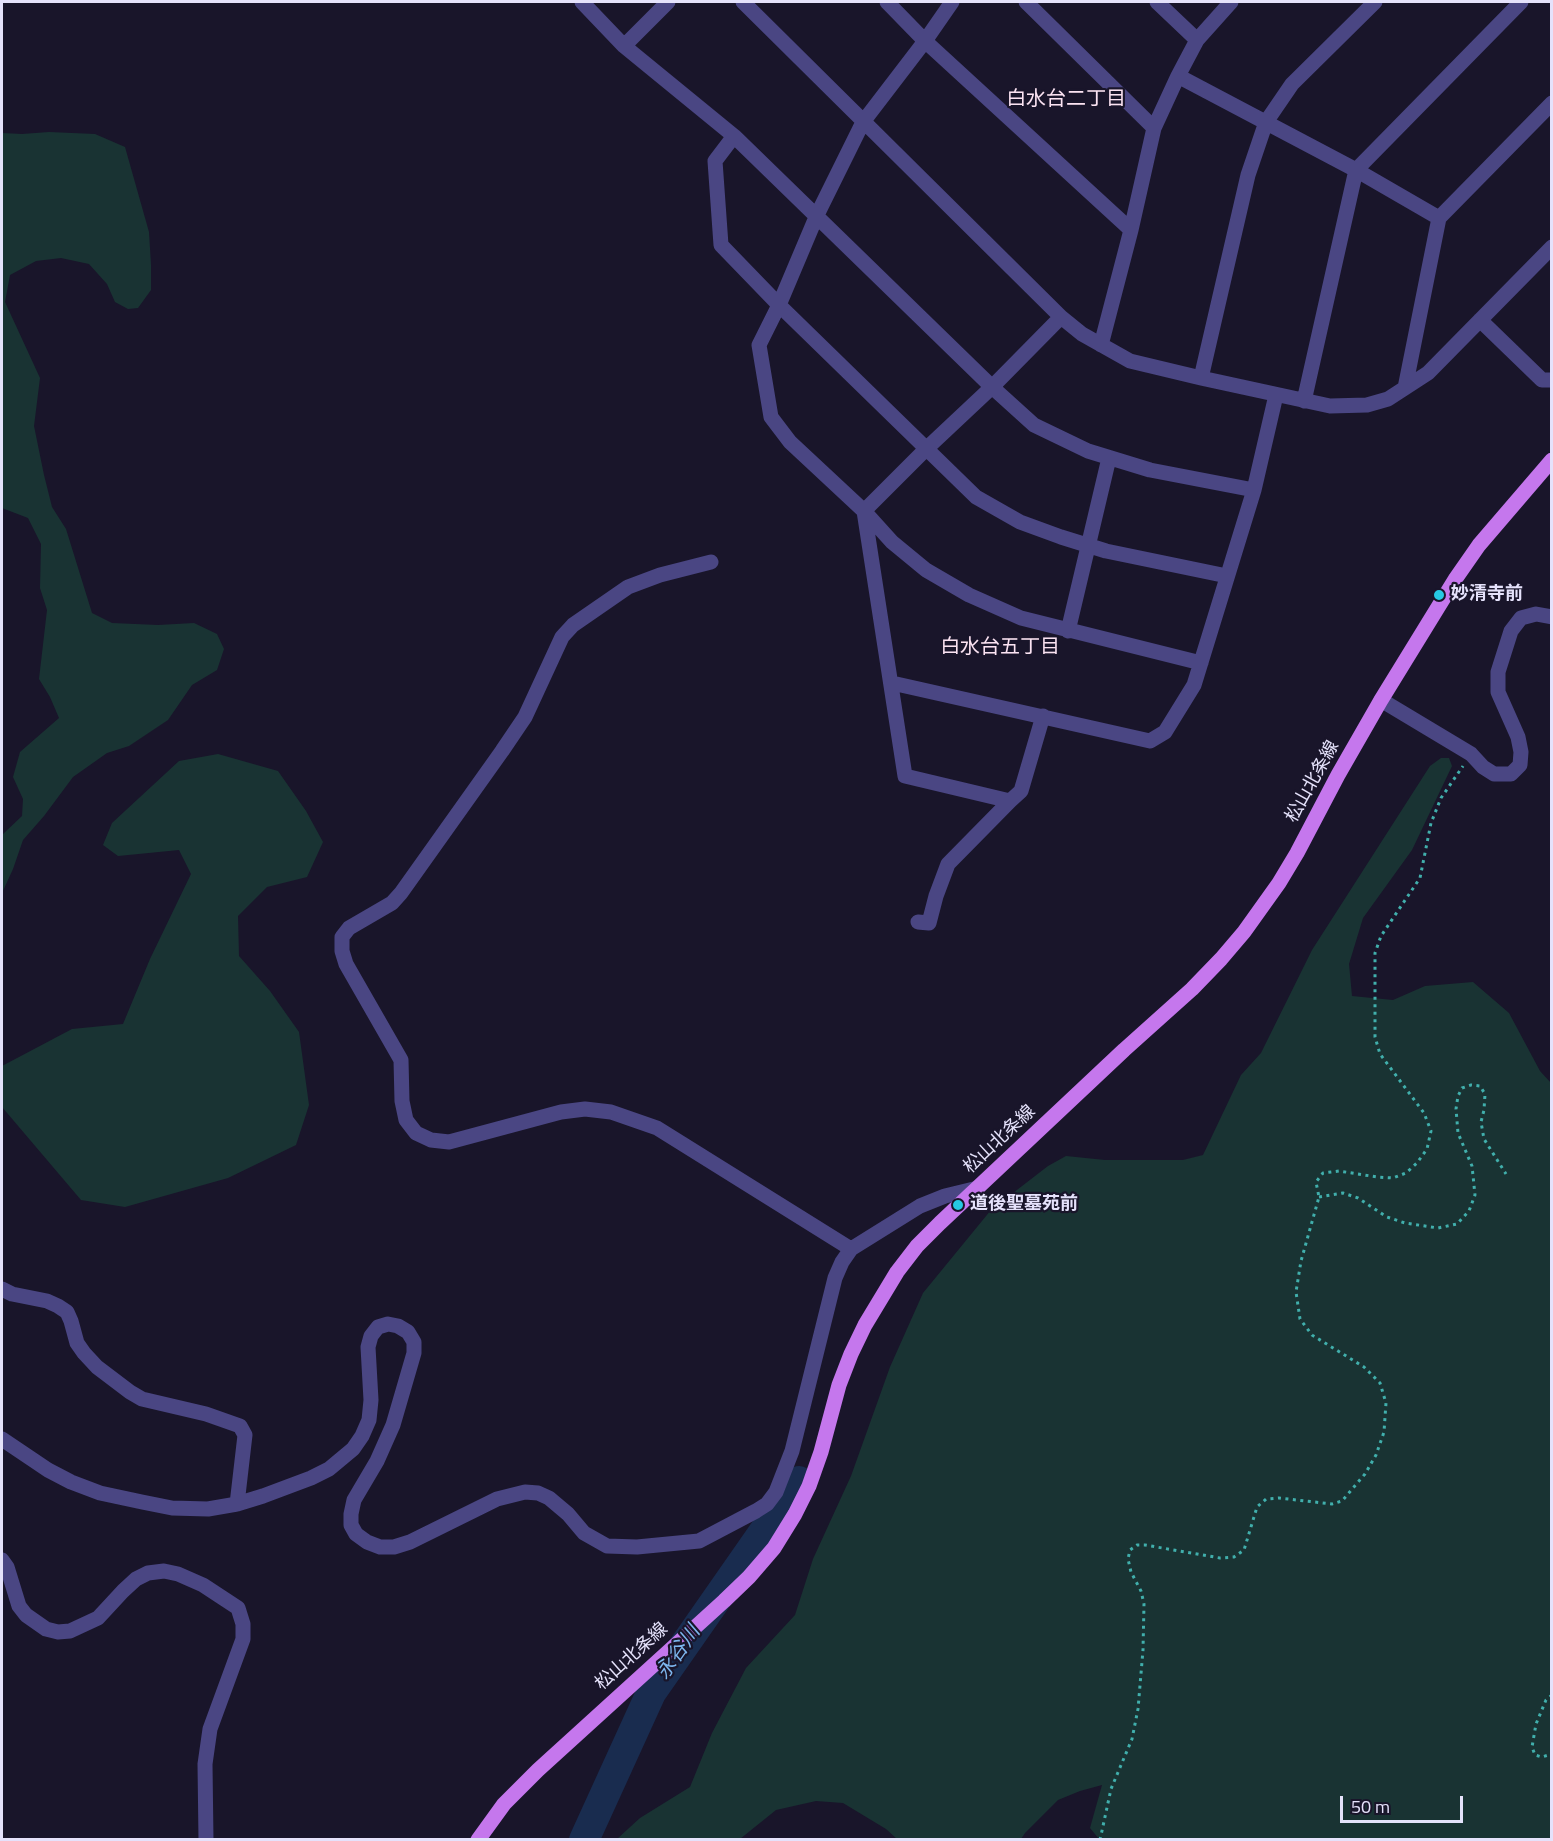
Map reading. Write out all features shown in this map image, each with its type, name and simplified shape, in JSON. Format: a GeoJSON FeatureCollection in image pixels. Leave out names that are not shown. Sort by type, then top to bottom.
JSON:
{"type":"FeatureCollection","features":[{"type":"Feature","properties":{"kind":"main road","name":"松山北条線"},"geometry":{"type":"LineString","coordinates":[[478,1839],[504,1804],[531,1776],[724,1601],[774,1548],[795,1514],[808,1486],[821,1452],[851,1354],[871,1314],[897,1272],[918,1246],[1191,989],[1245,932],[1297,853],[1317,811],[1381,700],[1456,578],[1479,545],[1551,460]]}},
{"type":"Feature","properties":{"kind":"street"},"geometry":{"type":"LineString","coordinates":[[582,2],[624,46],[734,136],[1034,425],[1108,458],[1150,470],[1254,490]]}},
{"type":"Feature","properties":{"kind":"street"},"geometry":{"type":"LineString","coordinates":[[624,46],[668,2]]}},
{"type":"Feature","properties":{"kind":"street"},"geometry":{"type":"LineString","coordinates":[[743,2],[1061,317],[1082,334],[1130,361],[1330,406],[1367,405],[1388,399],[1428,372],[1551,247]]}},
{"type":"Feature","properties":{"kind":"street"},"geometry":{"type":"LineString","coordinates":[[887,2],[925,41],[1131,231]]}},
{"type":"Feature","properties":{"kind":"street"},"geometry":{"type":"LineString","coordinates":[[952,2],[863,122],[817,215],[779,305],[759,345],[771,417],[790,442],[864,511],[892,542],[926,570],[969,595],[1021,618],[1201,663]]}},
{"type":"Feature","properties":{"kind":"street"},"geometry":{"type":"LineString","coordinates":[[1026,2],[1154,128]]}},
{"type":"Feature","properties":{"kind":"street"},"geometry":{"type":"LineString","coordinates":[[1157,2],[1197,40]]}},
{"type":"Feature","properties":{"kind":"street"},"geometry":{"type":"LineString","coordinates":[[1101,345],[1131,231],[1154,128],[1197,40],[1231,2]]}},
{"type":"Feature","properties":{"kind":"street"},"geometry":{"type":"LineString","coordinates":[[1201,378],[1248,175],[1266,122],[1292,84],[1375,2]]}},
{"type":"Feature","properties":{"kind":"street"},"geometry":{"type":"LineString","coordinates":[[1304,401],[1356,170],[1521,2]]}},
{"type":"Feature","properties":{"kind":"street"},"geometry":{"type":"LineString","coordinates":[[1178,76],[1356,170],[1439,218]]}},
{"type":"Feature","properties":{"kind":"street"},"geometry":{"type":"LineString","coordinates":[[1405,388],[1439,218],[1551,103]]}},
{"type":"Feature","properties":{"kind":"street"},"geometry":{"type":"LineString","coordinates":[[734,136],[715,161],[721,245],[779,305],[976,496],[1020,522],[1061,537],[1227,576]]}},
{"type":"Feature","properties":{"kind":"street"},"geometry":{"type":"LineString","coordinates":[[864,511],[1061,317]]}},
{"type":"Feature","properties":{"kind":"street"},"geometry":{"type":"LineString","coordinates":[[1480,320],[1542,380],[1551,380]]}},
{"type":"Feature","properties":{"kind":"street"},"geometry":{"type":"LineString","coordinates":[[892,683],[1150,741],[1165,732],[1194,685],[1254,490],[1276,395]]}},
{"type":"Feature","properties":{"kind":"street"},"geometry":{"type":"LineString","coordinates":[[1068,631],[1108,458]]}},
{"type":"Feature","properties":{"kind":"street"},"geometry":{"type":"LineString","coordinates":[[864,511],[905,776],[1010,801]]}},
{"type":"Feature","properties":{"kind":"street"},"geometry":{"type":"LineString","coordinates":[[711,562],[660,575],[628,587],[573,625],[562,637],[525,717],[496,760],[401,893],[392,903],[349,928],[342,937],[342,951],[346,964],[401,1060],[402,1101],[406,1120],[416,1133],[431,1140],[449,1142],[561,1112],[585,1109],[610,1112],[657,1128],[851,1249]]}},
{"type":"Feature","properties":{"kind":"street"},"geometry":{"type":"LineString","coordinates":[[1381,700],[1470,754],[1494,774],[1511,774],[1520,765],[1521,752],[1518,737],[1498,692],[1498,672],[1511,631],[1521,618],[1536,614],[1551,617]]}},
{"type":"Feature","properties":{"kind":"street"},"geometry":{"type":"LineString","coordinates":[[918,922],[929,923],[948,864],[1021,791],[1043,716]]}},
{"type":"Feature","properties":{"kind":"street"},"geometry":{"type":"LineString","coordinates":[[2,1439],[48,1470],[100,1493],[191,1510],[237,1504],[286,1489],[311,1478],[329,1469],[353,1449],[369,1420],[371,1391],[368,1347],[371,1336],[378,1328],[388,1324],[398,1326],[408,1332],[414,1342],[414,1353],[393,1425],[377,1461],[354,1500],[351,1525],[356,1534],[380,1547],[394,1547],[410,1542],[498,1499],[525,1492],[549,1498],[568,1514],[584,1533],[607,1546],[637,1547],[699,1541],[767,1504],[776,1492],[792,1451],[835,1278],[851,1249],[920,1206],[945,1196],[978,1188]]}},
{"type":"Feature","properties":{"kind":"street"},"geometry":{"type":"LineString","coordinates":[[2,1289],[12,1294],[46,1301],[67,1312],[84,1353],[98,1367],[142,1399],[206,1414],[240,1426],[245,1435],[237,1504]]}},
{"type":"Feature","properties":{"kind":"street"},"geometry":{"type":"LineString","coordinates":[[2,1560],[7,1567],[20,1606],[26,1614],[46,1629],[58,1632],[70,1631],[98,1618],[136,1579],[148,1573],[164,1571],[178,1574],[203,1585],[238,1608],[243,1624],[243,1639],[210,1729],[208,1741],[205,1764],[206,1839]]}},
{"type":"Feature","properties":{"kind":"path"},"geometry":{"type":"LineString","coordinates":[[1100,1839],[1111,1789],[1132,1739],[1138,1709],[1144,1604],[1141,1591],[1131,1572],[1128,1559],[1130,1550],[1137,1545],[1145,1545],[1220,1558],[1234,1557],[1245,1550],[1257,1507],[1266,1499],[1279,1498],[1332,1504],[1342,1501],[1365,1474],[1379,1447],[1384,1432],[1386,1403],[1380,1383],[1364,1367],[1312,1335],[1300,1319],[1296,1292],[1319,1197],[1316,1182],[1323,1173],[1339,1171],[1394,1178],[1406,1173],[1427,1149],[1431,1131],[1424,1113],[1380,1054],[1376,1037],[1375,953],[1381,936],[1420,878],[1431,823],[1441,798],[1470,754]]}},
{"type":"Feature","properties":{"kind":"path"},"geometry":{"type":"LineString","coordinates":[[1319,1197],[1343,1193],[1358,1198],[1387,1216],[1405,1222],[1438,1228],[1457,1224],[1469,1211],[1475,1195],[1472,1166],[1458,1133],[1456,1109],[1462,1088],[1471,1084],[1480,1086],[1485,1094],[1481,1122],[1484,1139],[1506,1174]]}},
{"type":"Feature","properties":{"kind":"path"},"geometry":{"type":"LineString","coordinates":[[1551,1695],[1546,1700],[1536,1724],[1532,1747],[1535,1755],[1542,1757],[1551,1754]]}},
{"type":"Feature","properties":{"kind":"green space"},"geometry":{"type":"Polygon","coordinates":[[[2,133],[95,134],[125,147],[149,232],[151,265],[151,290],[138,308],[128,309],[115,302],[107,284],[89,264],[61,258],[36,261],[10,275],[5,302],[40,378],[34,426],[52,507],[66,529],[92,613],[112,623],[158,625],[194,623],[217,634],[224,649],[217,670],[192,685],[168,720],[129,746],[107,753],[73,777],[23,840],[2,893],[2,835],[22,816],[23,799],[13,777],[20,752],[59,718],[39,679],[47,610],[40,588],[41,544],[28,518],[2,508],[2,133]]]}},
{"type":"Feature","properties":{"kind":"green space"},"geometry":{"type":"Polygon","coordinates":[[[218,754],[278,771],[306,811],[323,842],[307,877],[267,887],[238,916],[239,956],[270,991],[299,1032],[309,1105],[296,1145],[228,1178],[125,1207],[81,1200],[2,1107],[2,1066],[72,1029],[123,1024],[150,959],[191,874],[179,850],[118,856],[103,845],[112,823],[179,761],[218,754]]]}},
{"type":"Feature","properties":{"kind":"green space"},"geometry":{"type":"Polygon","coordinates":[[[1441,758],[1449,758],[1452,766],[1412,850],[1363,918],[1349,964],[1352,996],[1393,1000],[1425,986],[1473,982],[1509,1013],[1540,1071],[1551,1083],[1551,1839],[1099,1839],[1090,1828],[1102,1785],[1058,1800],[1021,1839],[897,1839],[886,1829],[843,1803],[816,1801],[776,1810],[740,1839],[617,1839],[640,1818],[690,1787],[712,1733],[746,1668],[795,1615],[813,1559],[851,1476],[890,1367],[923,1293],[991,1210],[1048,1166],[1066,1156],[1105,1160],[1183,1160],[1203,1155],[1241,1075],[1261,1053],[1312,950],[1430,766],[1441,758]]]}},
{"type":"Feature","properties":{"kind":"waterway","name":"永谷川"},"geometry":{"type":"LineString","coordinates":[[584,1840],[651,1693],[799,1481]]}},
{"type":"Feature","properties":{"kind":"place","name":"妙清寺前"},"geometry":{"type":"Point","coordinates":[1439,595]}},
{"type":"Feature","properties":{"kind":"place","name":"道後聖墓苑前"},"geometry":{"type":"Point","coordinates":[958,1205]}},
{"type":"Feature","properties":{"kind":"district","name":"白水台二丁目"},"geometry":{"type":"Point","coordinates":[1066,100]}},
{"type":"Feature","properties":{"kind":"district","name":"白水台五丁目"},"geometry":{"type":"Point","coordinates":[1000,648]}}]}
